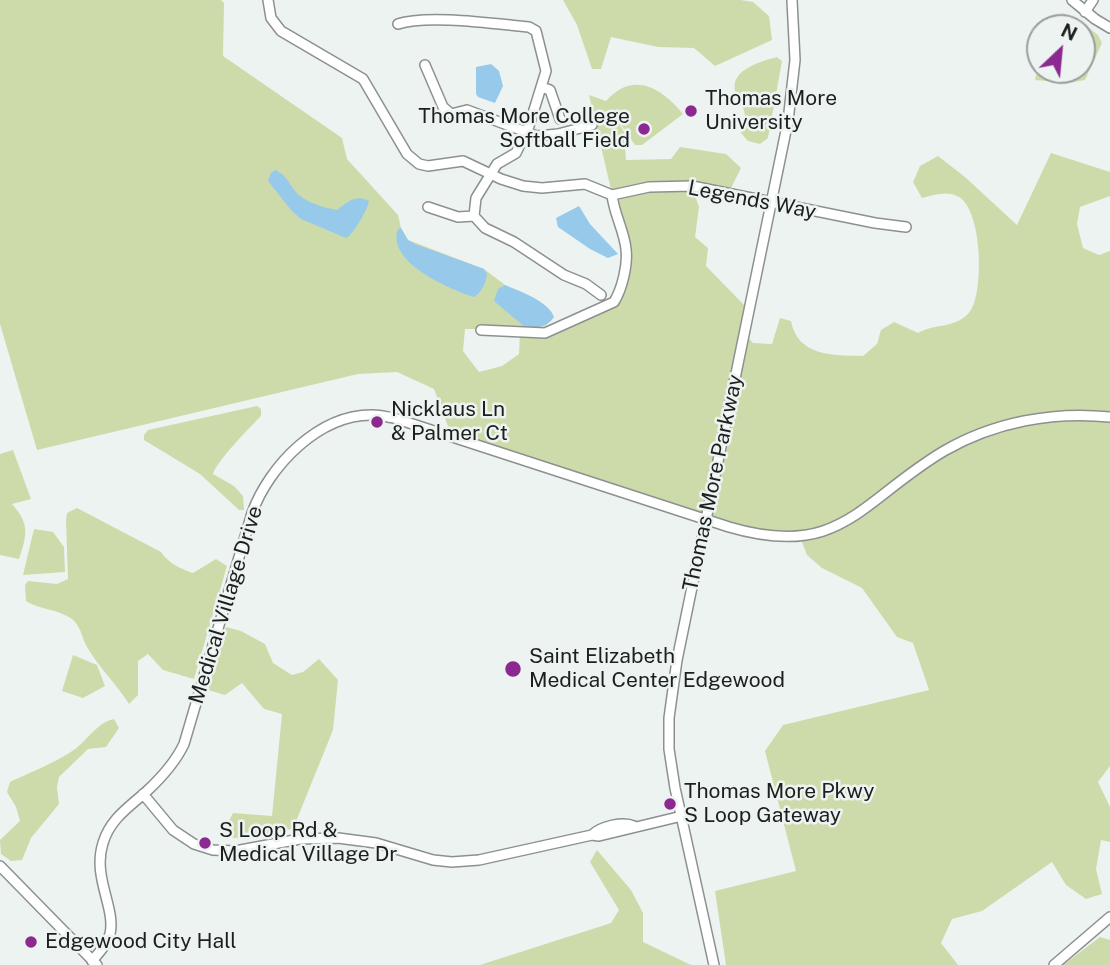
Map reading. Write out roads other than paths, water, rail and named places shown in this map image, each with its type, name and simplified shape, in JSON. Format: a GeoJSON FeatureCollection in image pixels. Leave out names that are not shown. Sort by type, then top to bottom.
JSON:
{"type":"FeatureCollection","features":[{"type":"Feature","properties":{"kind":"street","name":"Legends Way"},"geometry":{"type":"LineString","coordinates":[[268,0],[271,18],[281,31],[363,79],[412,160],[428,166],[463,161],[515,184],[535,187],[585,184],[612,195],[670,185],[692,186],[871,223],[906,227]]}},
{"type":"Feature","properties":{"kind":"street","name":"Thomas More Parkway"},"geometry":{"type":"LineString","coordinates":[[714,965],[669,749],[669,718],[677,660],[794,84],[796,51],[792,0]]}},
{"type":"Feature","properties":{"kind":"street"},"geometry":{"type":"LineString","coordinates":[[1072,0],[1110,28]]}},
{"type":"Feature","properties":{"kind":"street"},"geometry":{"type":"LineString","coordinates":[[1085,12],[1093,0]]}},
{"type":"Feature","properties":{"kind":"street"},"geometry":{"type":"LineString","coordinates":[[398,24],[417,20],[478,22],[536,30],[545,67],[527,132],[516,153],[497,164],[476,198],[474,216],[485,228],[514,242],[564,275],[586,284],[601,295]]}},
{"type":"Feature","properties":{"kind":"street"},"geometry":{"type":"LineString","coordinates":[[425,65],[447,113],[467,110],[532,135],[544,136],[592,125]]}},
{"type":"Feature","properties":{"kind":"street"},"geometry":{"type":"LineString","coordinates":[[541,87],[550,90],[560,119]]}},
{"type":"Feature","properties":{"kind":"street"},"geometry":{"type":"LineString","coordinates":[[481,330],[545,333],[614,302],[621,285],[626,254],[624,239],[613,209],[612,195]]}},
{"type":"Feature","properties":{"kind":"street"},"geometry":{"type":"LineString","coordinates":[[428,207],[458,217],[474,216]]}},
{"type":"Feature","properties":{"kind":"street","name":"Medical Village Drive"},"geometry":{"type":"LineString","coordinates":[[95,963],[110,931],[100,877],[102,846],[115,819],[169,768],[184,744],[248,527],[264,486],[284,458],[295,448],[329,427],[358,416],[394,418],[751,534],[793,537],[815,534],[856,516],[928,461],[988,430],[1039,418],[1110,417]]}},
{"type":"Feature","properties":{"kind":"street"},"geometry":{"type":"LineString","coordinates":[[143,794],[173,830],[194,844],[213,850],[235,851],[300,839],[338,838],[376,843],[433,860],[452,862],[479,860],[592,835],[612,834],[634,826],[682,816]]}},
{"type":"Feature","properties":{"kind":"street"},"geometry":{"type":"LineString","coordinates":[[2,872],[95,963]]}},
{"type":"Feature","properties":{"kind":"street"},"geometry":{"type":"LineString","coordinates":[[1054,965],[1110,917]]}},
{"type":"Feature","properties":{"kind":"water"},"geometry":{"type":"Polygon","coordinates":[[[491,64],[499,71],[503,86],[495,103],[476,94],[476,67],[491,64]]]}},
{"type":"Feature","properties":{"kind":"water"},"geometry":{"type":"Polygon","coordinates":[[[275,170],[283,175],[299,195],[317,205],[337,210],[360,198],[369,201],[368,205],[356,227],[346,238],[301,219],[291,210],[268,181],[275,170]]]}},
{"type":"Feature","properties":{"kind":"water"},"geometry":{"type":"Polygon","coordinates":[[[579,206],[590,224],[618,254],[608,258],[558,227],[556,218],[579,206]]]}},
{"type":"Feature","properties":{"kind":"water"},"geometry":{"type":"Polygon","coordinates":[[[401,228],[408,240],[415,244],[484,269],[487,274],[479,293],[474,297],[450,288],[410,263],[401,252],[397,241],[398,229],[401,228]]]}},
{"type":"Feature","properties":{"kind":"water"},"geometry":{"type":"Polygon","coordinates":[[[505,285],[540,301],[551,311],[554,317],[552,320],[546,325],[527,329],[494,301],[498,289],[505,285]]]}},
{"type":"Feature","properties":{"kind":"place","name":"Thomas More University"},"geometry":{"type":"Point","coordinates":[691,111]}},
{"type":"Feature","properties":{"kind":"place","name":"Thomas More College Softball Field"},"geometry":{"type":"Point","coordinates":[644,129]}},
{"type":"Feature","properties":{"kind":"place","name":"Nicklaus Ln & Palmer Ct"},"geometry":{"type":"Point","coordinates":[377,422]}},
{"type":"Feature","properties":{"kind":"place","name":"Saint Elizabeth Medical Center Edgewood"},"geometry":{"type":"Point","coordinates":[513,669]}},
{"type":"Feature","properties":{"kind":"place","name":"Thomas More Pkwy S Loop Gateway"},"geometry":{"type":"Point","coordinates":[670,804]}},
{"type":"Feature","properties":{"kind":"place","name":"S Loop Rd & Medical Village Dr"},"geometry":{"type":"Point","coordinates":[205,843]}},
{"type":"Feature","properties":{"kind":"place","name":"Edgewood City Hall"},"geometry":{"type":"Point","coordinates":[31,942]}}]}
